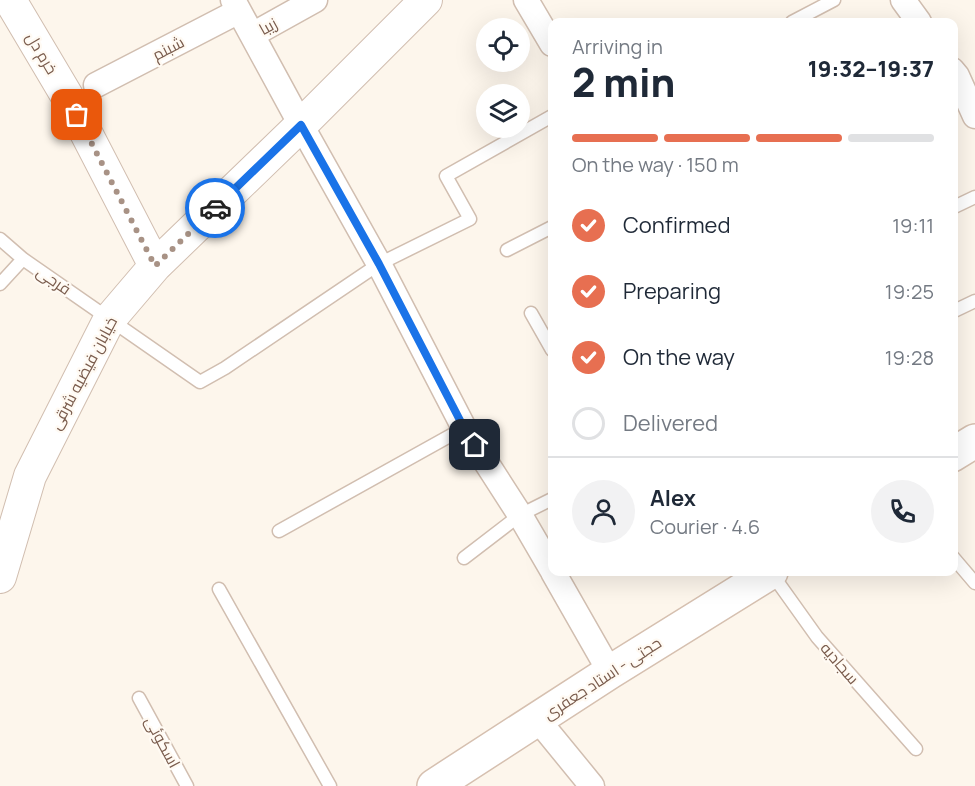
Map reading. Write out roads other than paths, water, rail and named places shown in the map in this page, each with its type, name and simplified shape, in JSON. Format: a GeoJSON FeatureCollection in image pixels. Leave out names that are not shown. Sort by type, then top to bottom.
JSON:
{"type":"FeatureCollection","features":[{"type":"Feature","properties":{"kind":"main road"},"geometry":{"type":"LineString","coordinates":[[958,451],[975,441]]}},
{"type":"Feature","properties":{"kind":"main road","name":"حجتی - استاد جعفری"},"geometry":{"type":"LineString","coordinates":[[434,786],[610,672],[765,576]]}},
{"type":"Feature","properties":{"kind":"street","name":"زیبا"},"geometry":{"type":"LineString","coordinates":[[252,35],[315,0]]}},
{"type":"Feature","properties":{"kind":"street","name":"خیابان فیضیه شرقی"},"geometry":{"type":"LineString","coordinates":[[0,577],[30,476],[109,320],[155,266],[426,0]]}},
{"type":"Feature","properties":{"kind":"street"},"geometry":{"type":"LineString","coordinates":[[526,0],[548,37]]}},
{"type":"Feature","properties":{"kind":"street"},"geometry":{"type":"LineString","coordinates":[[903,0],[916,18]]}},
{"type":"Feature","properties":{"kind":"street","name":"خرم دل"},"geometry":{"type":"LineString","coordinates":[[12,1],[67,96],[155,266]]}},
{"type":"Feature","properties":{"kind":"street"},"geometry":{"type":"LineString","coordinates":[[236,5],[379,264],[464,428],[520,515],[548,564]]}},
{"type":"Feature","properties":{"kind":"street","name":"شبنم"},"geometry":{"type":"LineString","coordinates":[[96,84],[236,5]]}},
{"type":"Feature","properties":{"kind":"street"},"geometry":{"type":"LineString","coordinates":[[958,78],[975,116]]}},
{"type":"Feature","properties":{"kind":"street"},"geometry":{"type":"LineString","coordinates":[[555,576],[610,672]]}},
{"type":"Feature","properties":{"kind":"street"},"geometry":{"type":"LineString","coordinates":[[538,720],[592,786]]}},
{"type":"Feature","properties":{"kind":"lane"},"geometry":{"type":"LineString","coordinates":[[800,18],[834,0]]}},
{"type":"Feature","properties":{"kind":"lane"},"geometry":{"type":"LineString","coordinates":[[379,264],[470,219],[446,176],[548,118]]}},
{"type":"Feature","properties":{"kind":"lane"},"geometry":{"type":"LineString","coordinates":[[958,205],[975,197]]}},
{"type":"Feature","properties":{"kind":"lane"},"geometry":{"type":"LineString","coordinates":[[507,250],[548,228]]}},
{"type":"Feature","properties":{"kind":"lane","name":"فرجی"},"geometry":{"type":"LineString","coordinates":[[0,239],[23,259],[200,382],[225,368],[379,264]]}},
{"type":"Feature","properties":{"kind":"lane"},"geometry":{"type":"LineString","coordinates":[[0,284],[23,259]]}},
{"type":"Feature","properties":{"kind":"lane"},"geometry":{"type":"LineString","coordinates":[[958,309],[975,301]]}},
{"type":"Feature","properties":{"kind":"lane"},"geometry":{"type":"LineString","coordinates":[[531,314],[548,343]]}},
{"type":"Feature","properties":{"kind":"lane"},"geometry":{"type":"LineString","coordinates":[[279,531],[464,428]]}},
{"type":"Feature","properties":{"kind":"lane"},"geometry":{"type":"LineString","coordinates":[[464,558],[520,515],[548,501]]}},
{"type":"Feature","properties":{"kind":"lane"},"geometry":{"type":"LineString","coordinates":[[958,563],[975,583]]}},
{"type":"Feature","properties":{"kind":"lane","name":"سجادیه"},"geometry":{"type":"LineString","coordinates":[[774,576],[817,637],[916,749]]}},
{"type":"Feature","properties":{"kind":"lane"},"geometry":{"type":"LineString","coordinates":[[219,589],[330,786]]}},
{"type":"Feature","properties":{"kind":"lane","name":"اسکوئی"},"geometry":{"type":"LineString","coordinates":[[139,698],[187,786]]}}]}
